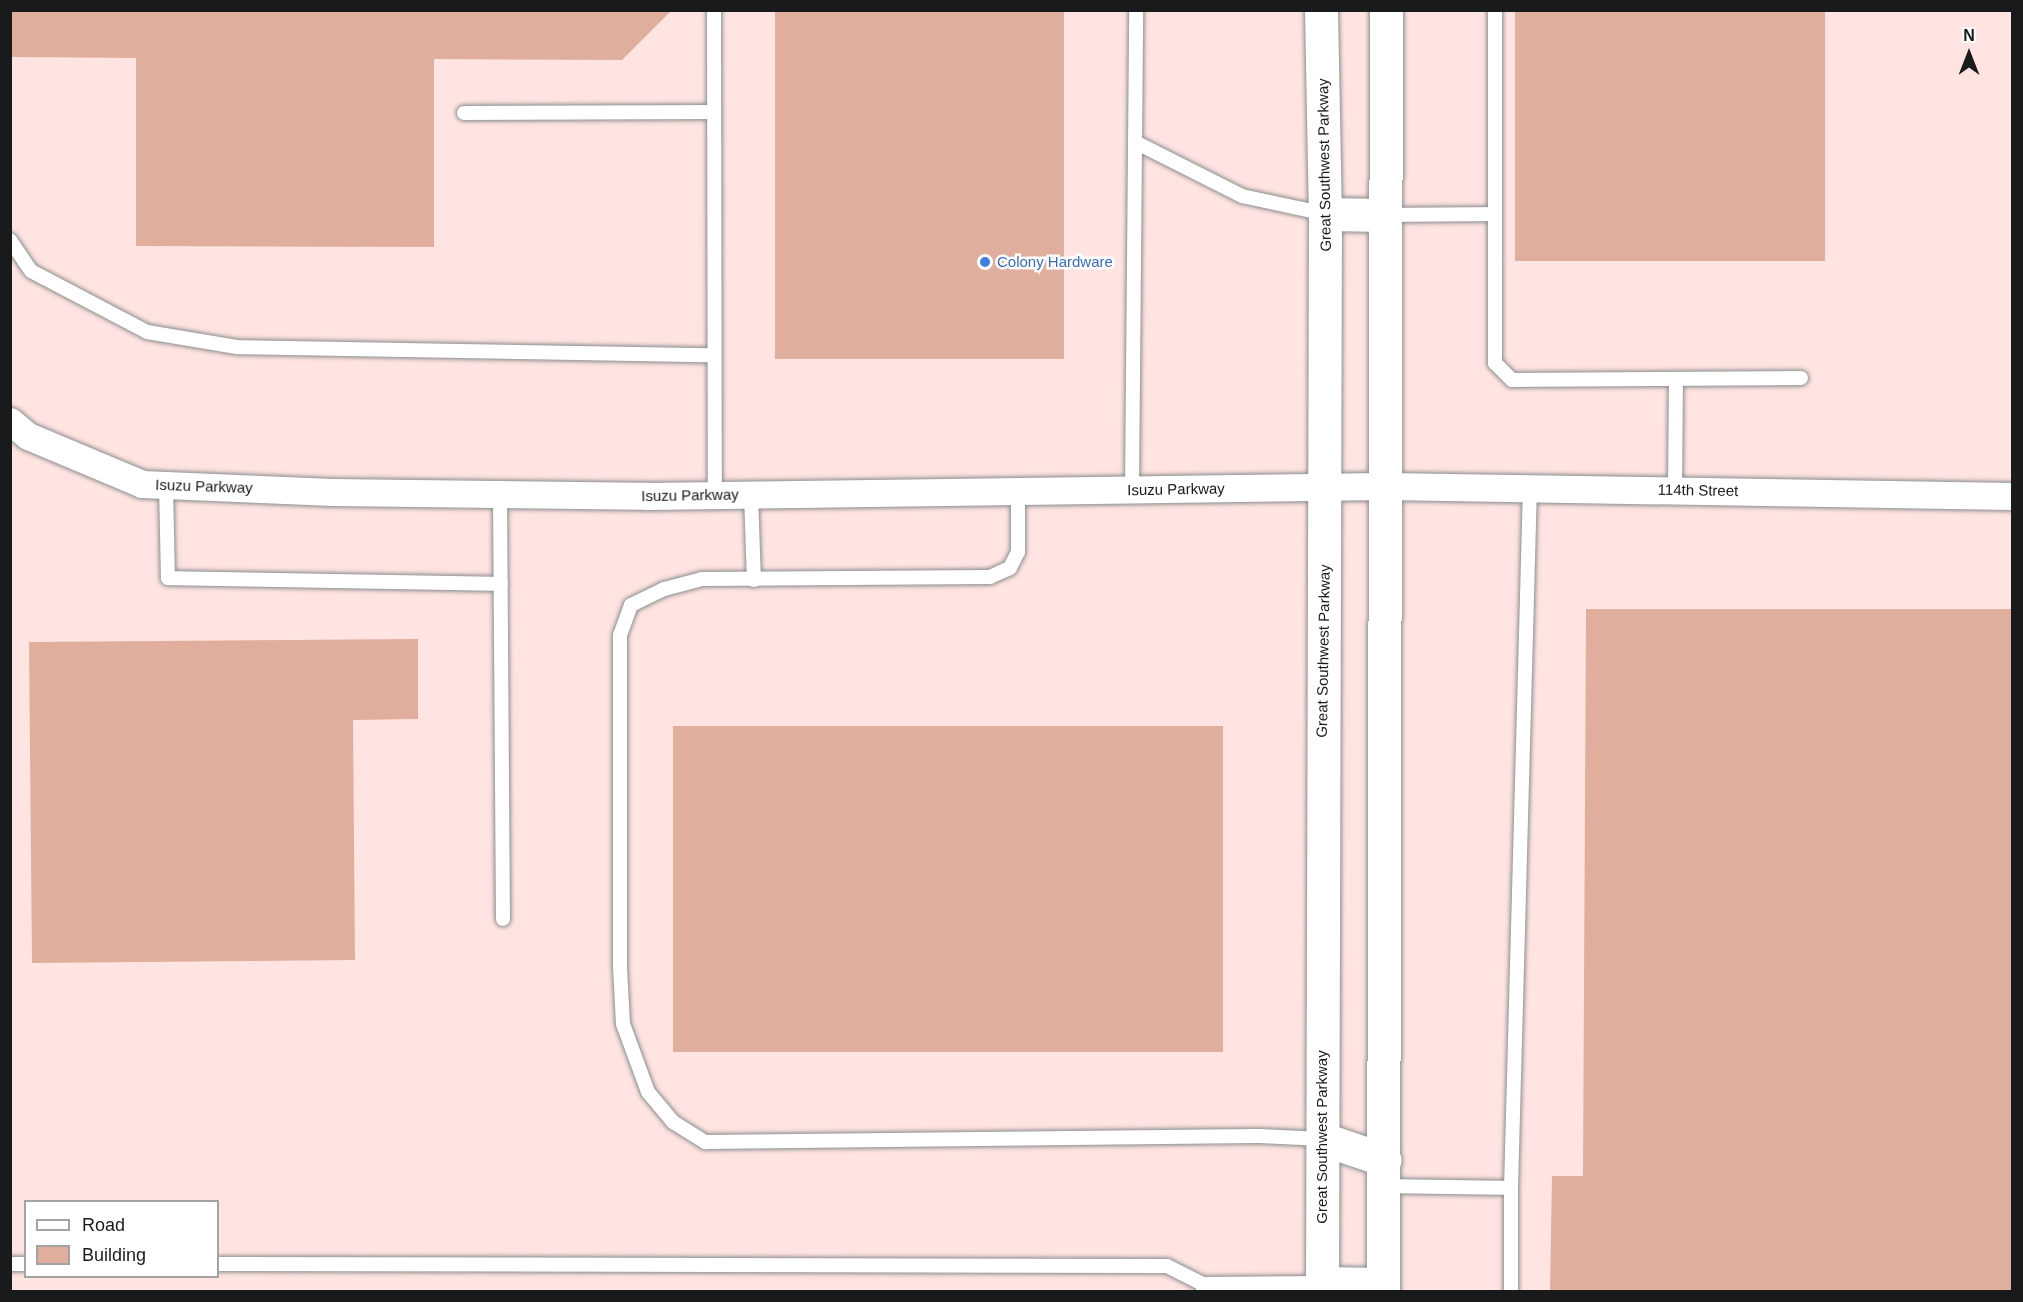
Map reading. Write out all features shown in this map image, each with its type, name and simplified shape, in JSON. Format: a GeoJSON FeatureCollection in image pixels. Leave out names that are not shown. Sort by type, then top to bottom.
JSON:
{"type":"FeatureCollection","features":[{"type":"Feature","properties":{"kind":"street","name":"Great Southwest Parkway"},"geometry":{"type":"LineString","coordinates":[[1322,10],[1325,214],[1321,933],[1322,1287]]}},
{"type":"Feature","properties":{"kind":"street"},"geometry":{"type":"LineString","coordinates":[[1322,1287],[1383,1288],[1386,10]]}},
{"type":"Feature","properties":{"kind":"street"},"geometry":{"type":"LineString","coordinates":[[1325,214],[1386,215]]}},
{"type":"Feature","properties":{"kind":"street","name":"Isuzu Parkway"},"geometry":{"type":"LineString","coordinates":[[10,421],[28,436],[142,484],[500,494],[715,495],[1384,486]]}},
{"type":"Feature","properties":{"kind":"street","name":"114th Street"},"geometry":{"type":"LineString","coordinates":[[1384,486],[2013,496]]}},
{"type":"Feature","properties":{"kind":"street"},"geometry":{"type":"LineString","coordinates":[[1323,1139],[1385,1173]]}},
{"type":"Feature","properties":{"kind":"lane"},"geometry":{"type":"LineString","coordinates":[[714,10],[715,495]]}},
{"type":"Feature","properties":{"kind":"lane"},"geometry":{"type":"LineString","coordinates":[[1132,489],[1136,10]]}},
{"type":"Feature","properties":{"kind":"lane"},"geometry":{"type":"LineString","coordinates":[[1495,10],[1495,363],[1512,380],[1801,378]]}},
{"type":"Feature","properties":{"kind":"lane"},"geometry":{"type":"LineString","coordinates":[[464,113],[714,112]]}},
{"type":"Feature","properties":{"kind":"lane"},"geometry":{"type":"LineString","coordinates":[[1135,142],[1242,196],[1325,214]]}},
{"type":"Feature","properties":{"kind":"lane"},"geometry":{"type":"LineString","coordinates":[[1386,215],[1495,214]]}},
{"type":"Feature","properties":{"kind":"lane"},"geometry":{"type":"LineString","coordinates":[[10,240],[31,271],[147,332],[249,347],[714,355]]}},
{"type":"Feature","properties":{"kind":"lane"},"geometry":{"type":"LineString","coordinates":[[1675,489],[1676,379]]}},
{"type":"Feature","properties":{"kind":"lane"},"geometry":{"type":"LineString","coordinates":[[166,485],[168,578],[501,584]]}},
{"type":"Feature","properties":{"kind":"lane"},"geometry":{"type":"LineString","coordinates":[[1510,1292],[1530,488]]}},
{"type":"Feature","properties":{"kind":"lane"},"geometry":{"type":"LineString","coordinates":[[1018,491],[1018,552],[1010,568],[990,577],[702,579],[664,589],[631,605],[621,635],[620,967],[623,1024],[648,1092],[673,1122],[705,1143],[1259,1136],[1323,1139]]}},
{"type":"Feature","properties":{"kind":"lane"},"geometry":{"type":"LineString","coordinates":[[500,494],[503,919]]}},
{"type":"Feature","properties":{"kind":"lane"},"geometry":{"type":"LineString","coordinates":[[751,495],[754,580]]}},
{"type":"Feature","properties":{"kind":"lane"},"geometry":{"type":"LineString","coordinates":[[1385,1173],[1511,1188]]}},
{"type":"Feature","properties":{"kind":"lane"},"geometry":{"type":"LineString","coordinates":[[219,1264],[1167,1266],[1203,1288],[1322,1287]]}},
{"type":"Feature","properties":{"kind":"shaded area"},"geometry":{"type":"Polygon","coordinates":[[[10,11],[2012,11],[2012,1291],[11,1291],[10,11]]]}},
{"type":"Feature","properties":{"kind":"building"},"geometry":{"type":"Polygon","coordinates":[[[10,10],[672,10],[622,60],[434,59],[434,247],[136,246],[136,58],[10,57],[10,10]]]}},
{"type":"Feature","properties":{"kind":"building"},"geometry":{"type":"Polygon","coordinates":[[[775,10],[1064,10],[1064,359],[775,359],[775,10]]]}},
{"type":"Feature","properties":{"kind":"building"},"geometry":{"type":"Polygon","coordinates":[[[1515,10],[1825,10],[1825,261],[1515,261],[1515,10]]]}},
{"type":"Feature","properties":{"kind":"building"},"geometry":{"type":"Polygon","coordinates":[[[1586,609],[2012,609],[2012,1292],[1550,1292],[1552,1176],[1583,1176],[1586,609]]]}},
{"type":"Feature","properties":{"kind":"building"},"geometry":{"type":"Polygon","coordinates":[[[418,639],[418,719],[353,720],[355,960],[32,963],[29,642],[418,639]]]}},
{"type":"Feature","properties":{"kind":"building"},"geometry":{"type":"Polygon","coordinates":[[[673,726],[1223,726],[1223,1052],[673,1052],[673,726]]]}},
{"type":"Feature","properties":{"kind":"place","name":"Colony Hardware"},"geometry":{"type":"Point","coordinates":[985,262]}}]}
